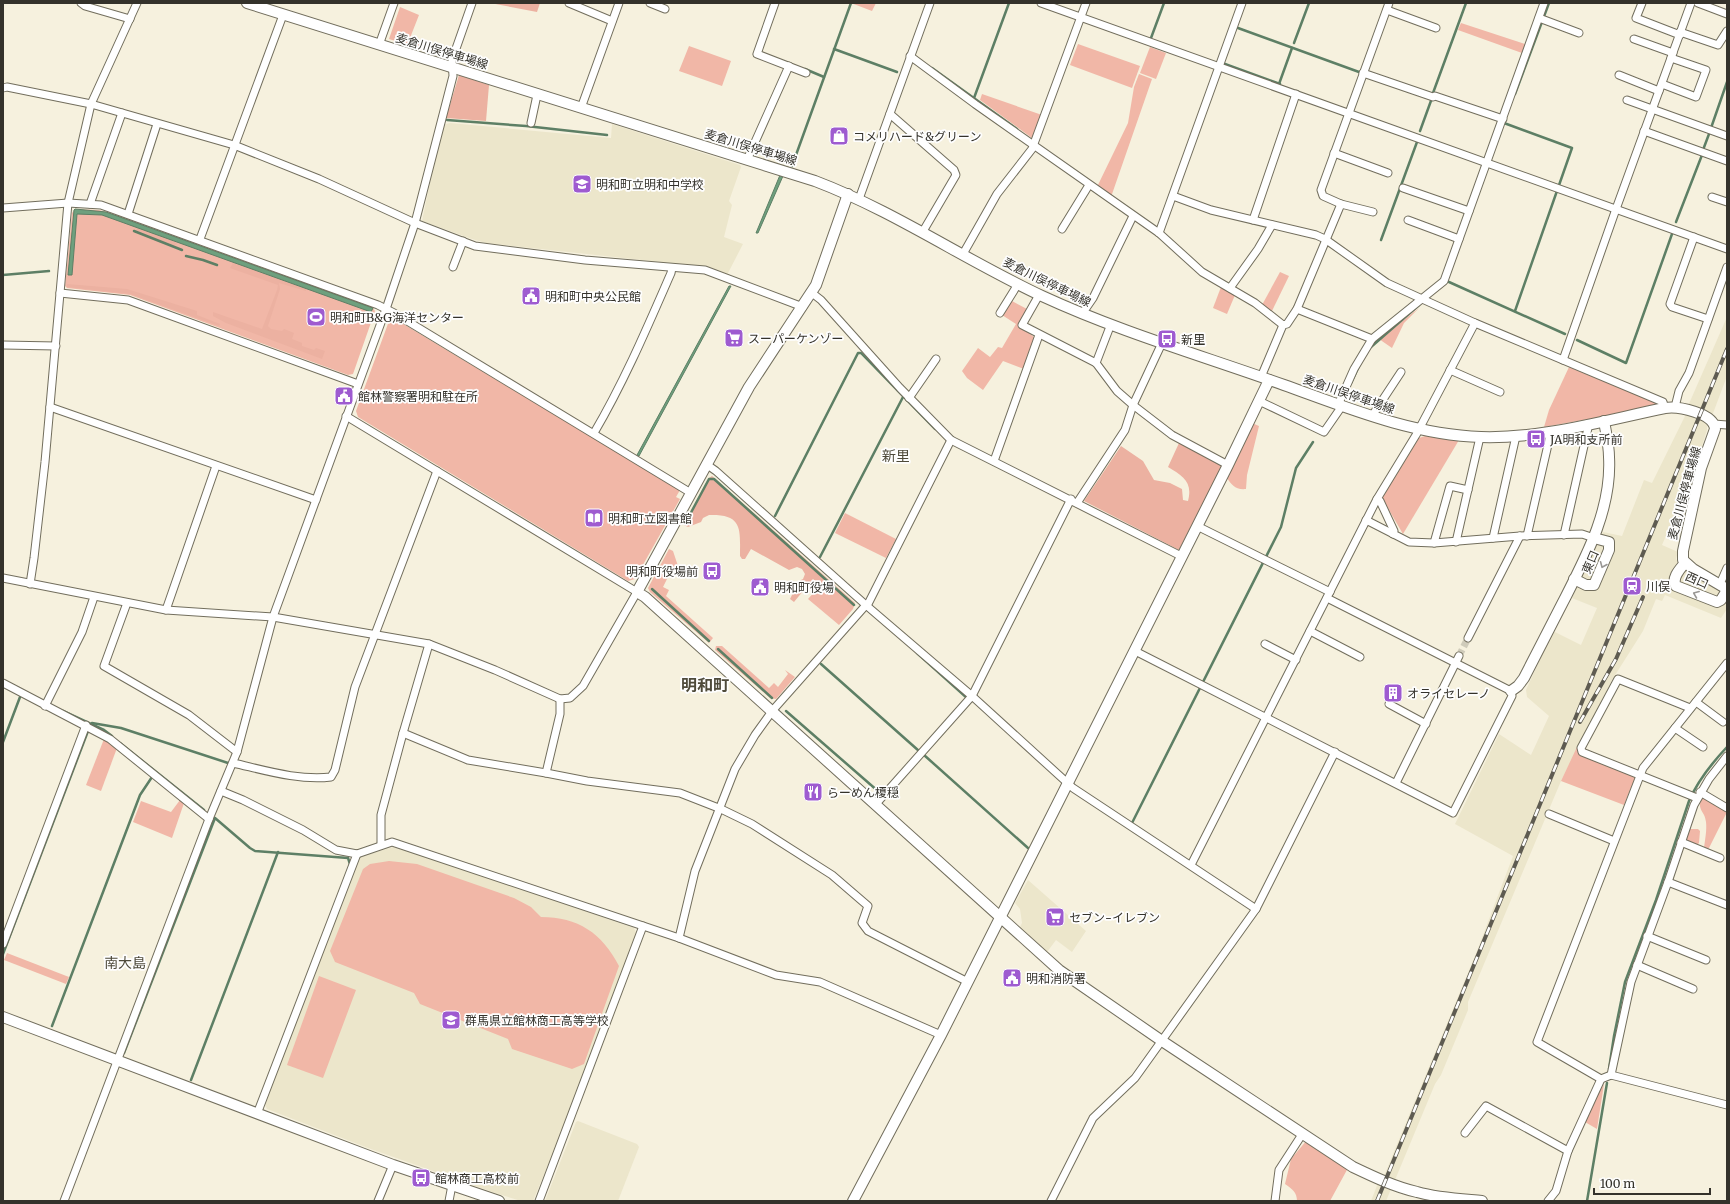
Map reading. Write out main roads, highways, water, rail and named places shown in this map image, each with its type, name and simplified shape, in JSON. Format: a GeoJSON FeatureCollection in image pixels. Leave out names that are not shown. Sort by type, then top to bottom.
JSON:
{"type":"FeatureCollection","features":[{"type":"Feature","properties":{"kind":"waterway"},"geometry":{"type":"LineString","coordinates":[[792,166],[851,3]]}},
{"type":"Feature","properties":{"kind":"waterway"},"geometry":{"type":"LineString","coordinates":[[974,98],[1009,3]]}},
{"type":"Feature","properties":{"kind":"waterway"},"geometry":{"type":"LineString","coordinates":[[1151,38],[1164,3]]}},
{"type":"Feature","properties":{"kind":"waterway"},"geometry":{"type":"LineString","coordinates":[[1294,43],[1309,3]]}},
{"type":"Feature","properties":{"kind":"waterway"},"geometry":{"type":"LineString","coordinates":[[1433,93],[1466,3]]}},
{"type":"Feature","properties":{"kind":"waterway"},"geometry":{"type":"LineString","coordinates":[[1515,94],[1549,3]]}},
{"type":"Feature","properties":{"kind":"waterway"},"geometry":{"type":"LineString","coordinates":[[1238,28],[1359,72]]}},
{"type":"Feature","properties":{"kind":"waterway"},"geometry":{"type":"LineString","coordinates":[[1279,84],[1292,48]]}},
{"type":"Feature","properties":{"kind":"waterway"},"geometry":{"type":"LineString","coordinates":[[834,49],[897,72]]}},
{"type":"Feature","properties":{"kind":"waterway"},"geometry":{"type":"LineString","coordinates":[[1225,64],[1280,84]]}},
{"type":"Feature","properties":{"kind":"waterway"},"geometry":{"type":"LineString","coordinates":[[932,68],[1017,129]]}},
{"type":"Feature","properties":{"kind":"waterway"},"geometry":{"type":"LineString","coordinates":[[805,69],[824,77]]}},
{"type":"Feature","properties":{"kind":"waterway"},"geometry":{"type":"LineString","coordinates":[[1711,128],[1727,82]]}},
{"type":"Feature","properties":{"kind":"waterway"},"geometry":{"type":"LineString","coordinates":[[1420,131],[1432,98]]}},
{"type":"Feature","properties":{"kind":"waterway"},"geometry":{"type":"LineString","coordinates":[[447,120],[526,126],[607,135]]}},
{"type":"Feature","properties":{"kind":"waterway"},"geometry":{"type":"LineString","coordinates":[[1504,123],[1572,148],[1515,311]]}},
{"type":"Feature","properties":{"kind":"waterway"},"geometry":{"type":"LineString","coordinates":[[1703,150],[1709,134]]}},
{"type":"Feature","properties":{"kind":"waterway"},"geometry":{"type":"LineString","coordinates":[[1381,240],[1417,142]]}},
{"type":"Feature","properties":{"kind":"waterway"},"geometry":{"type":"LineString","coordinates":[[1676,222],[1702,155]]}},
{"type":"Feature","properties":{"kind":"waterway"},"geometry":{"type":"LineString","coordinates":[[134,231],[182,250]]}},
{"type":"Feature","properties":{"kind":"waterway"},"geometry":{"type":"LineString","coordinates":[[1577,340],[1626,363],[1672,234]]}},
{"type":"Feature","properties":{"kind":"waterway"},"geometry":{"type":"LineString","coordinates":[[186,256],[217,265]]}},
{"type":"Feature","properties":{"kind":"waterway"},"geometry":{"type":"LineString","coordinates":[[3,275],[49,271]]}},
{"type":"Feature","properties":{"kind":"waterway"},"geometry":{"type":"LineString","coordinates":[[1449,282],[1565,334]]}},
{"type":"Feature","properties":{"kind":"waterway"},"geometry":{"type":"LineString","coordinates":[[1371,347],[1419,305]]}},
{"type":"Feature","properties":{"kind":"waterway"},"geometry":{"type":"LineString","coordinates":[[775,516],[858,353],[861,353],[935,429]]}},
{"type":"Feature","properties":{"kind":"waterway"},"geometry":{"type":"LineString","coordinates":[[1351,383],[1359,366]]}},
{"type":"Feature","properties":{"kind":"waterway"},"geometry":{"type":"LineString","coordinates":[[820,557],[903,397]]}},
{"type":"Feature","properties":{"kind":"waterway"},"geometry":{"type":"LineString","coordinates":[[1132,823],[1281,527],[1296,468],[1313,442]]}},
{"type":"Feature","properties":{"kind":"waterway"},"geometry":{"type":"LineString","coordinates":[[687,520],[709,479],[714,479],[854,605]]}},
{"type":"Feature","properties":{"kind":"waterway"},"geometry":{"type":"LineString","coordinates":[[652,589],[709,641]]}},
{"type":"Feature","properties":{"kind":"waterway"},"geometry":{"type":"LineString","coordinates":[[718,649],[772,698]]}},
{"type":"Feature","properties":{"kind":"waterway"},"geometry":{"type":"LineString","coordinates":[[917,653],[967,698]]}},
{"type":"Feature","properties":{"kind":"waterway"},"geometry":{"type":"LineString","coordinates":[[821,664],[919,751]]}},
{"type":"Feature","properties":{"kind":"waterway"},"geometry":{"type":"LineString","coordinates":[[3,742],[20,697]]}},
{"type":"Feature","properties":{"kind":"waterway"},"geometry":{"type":"LineString","coordinates":[[63,711],[104,730],[112,736]]}},
{"type":"Feature","properties":{"kind":"waterway"},"geometry":{"type":"LineString","coordinates":[[786,711],[879,792]]}},
{"type":"Feature","properties":{"kind":"waterway"},"geometry":{"type":"LineString","coordinates":[[92,723],[121,728],[228,763]]}},
{"type":"Feature","properties":{"kind":"waterway"},"geometry":{"type":"LineString","coordinates":[[3,954],[88,731]]}},
{"type":"Feature","properties":{"kind":"waterway"},"geometry":{"type":"LineString","coordinates":[[120,743],[204,810]]}},
{"type":"Feature","properties":{"kind":"waterway"},"geometry":{"type":"LineString","coordinates":[[1609,1069],[1625,982],[1656,900],[1689,801],[1705,772],[1727,747]]}},
{"type":"Feature","properties":{"kind":"waterway"},"geometry":{"type":"LineString","coordinates":[[924,755],[1028,848]]}},
{"type":"Feature","properties":{"kind":"waterway"},"geometry":{"type":"LineString","coordinates":[[52,1026],[140,795],[152,777]]}},
{"type":"Feature","properties":{"kind":"waterway"},"geometry":{"type":"LineString","coordinates":[[124,1053],[215,818],[255,851],[348,858],[350,864]]}},
{"type":"Feature","properties":{"kind":"waterway"},"geometry":{"type":"LineString","coordinates":[[191,1080],[278,852]]}},
{"type":"Feature","properties":{"kind":"waterway"},"geometry":{"type":"LineString","coordinates":[[1587,1201],[1607,1083]]}},
{"type":"Feature","properties":{"kind":"tunnel"},"geometry":{"type":"LineString","coordinates":[[1459,656],[1468,638]]}},
{"type":"Feature","properties":{"kind":"railway"},"geometry":{"type":"LineString","coordinates":[[1377,1201],[1727,349]]}},
{"type":"Feature","properties":{"kind":"railway"},"geometry":{"type":"LineString","coordinates":[[1580,722],[1616,659],[1643,597]]}},
{"type":"Feature","properties":{"kind":"place","name":"コメリハード&グリーン"},"geometry":{"type":"Point","coordinates":[839,136]}},
{"type":"Feature","properties":{"kind":"place","name":"明和町立明和中学校"},"geometry":{"type":"Point","coordinates":[582,184]}},
{"type":"Feature","properties":{"kind":"place","name":"明和町中央公民館"},"geometry":{"type":"Point","coordinates":[531,296]}},
{"type":"Feature","properties":{"kind":"place","name":"明和町B&G海洋センター"},"geometry":{"type":"Point","coordinates":[316,317]}},
{"type":"Feature","properties":{"kind":"place","name":"スーパーケンゾー"},"geometry":{"type":"Point","coordinates":[734,338]}},
{"type":"Feature","properties":{"kind":"place","name":"新里"},"geometry":{"type":"Point","coordinates":[1167,339]}},
{"type":"Feature","properties":{"kind":"place","name":"館林警察署明和駐在所"},"geometry":{"type":"Point","coordinates":[344,396]}},
{"type":"Feature","properties":{"kind":"place","name":"JA明和支所前"},"geometry":{"type":"Point","coordinates":[1536,439]}},
{"type":"Feature","properties":{"kind":"place","name":"明和町立図書館"},"geometry":{"type":"Point","coordinates":[594,518]}},
{"type":"Feature","properties":{"kind":"place","name":"明和町役場前"},"geometry":{"type":"Point","coordinates":[712,571]}},
{"type":"Feature","properties":{"kind":"place","name":"川俣"},"geometry":{"type":"Point","coordinates":[1632,586]}},
{"type":"Feature","properties":{"kind":"place","name":"明和町役場"},"geometry":{"type":"Point","coordinates":[760,587]}},
{"type":"Feature","properties":{"kind":"place","name":"オライセレーノ"},"geometry":{"type":"Point","coordinates":[1393,693]}},
{"type":"Feature","properties":{"kind":"place","name":"らーめん榎穏"},"geometry":{"type":"Point","coordinates":[813,792]}},
{"type":"Feature","properties":{"kind":"place","name":"セブン-イレブン"},"geometry":{"type":"Point","coordinates":[1055,917]}},
{"type":"Feature","properties":{"kind":"place","name":"明和消防署"},"geometry":{"type":"Point","coordinates":[1012,978]}},
{"type":"Feature","properties":{"kind":"place","name":"群馬県立館林商工高等学校"},"geometry":{"type":"Point","coordinates":[451,1020]}},
{"type":"Feature","properties":{"kind":"place","name":"館林商工高校前"},"geometry":{"type":"Point","coordinates":[421,1178]}},
{"type":"Feature","properties":{"kind":"district","name":"新里"},"geometry":{"type":"Point","coordinates":[896,456]}},
{"type":"Feature","properties":{"kind":"district","name":"明和町"},"geometry":{"type":"Point","coordinates":[705,685]}},
{"type":"Feature","properties":{"kind":"district","name":"南大島"},"geometry":{"type":"Point","coordinates":[125,963]}}]}
